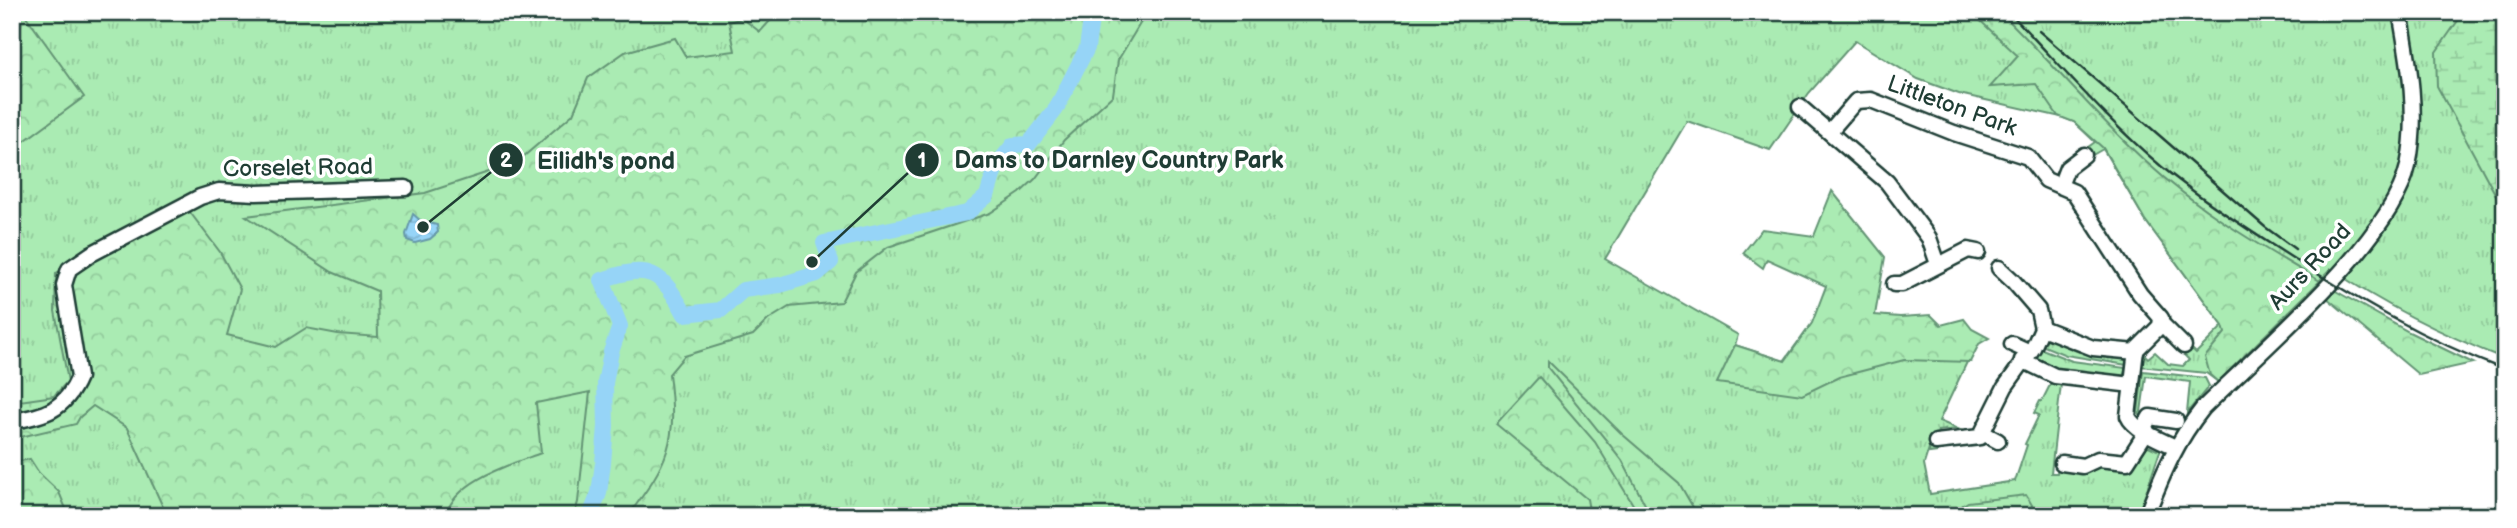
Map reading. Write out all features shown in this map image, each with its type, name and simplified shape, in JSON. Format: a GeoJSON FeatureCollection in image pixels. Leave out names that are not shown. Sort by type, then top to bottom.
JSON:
{"type":"FeatureCollection","features":[{"type":"Feature","properties":{"kind":"street","name":"Aurs Road"},"geometry":{"type":"LineString","coordinates":[[2146,516],[2175,447],[2203,408],[2351,259],[2376,229],[2395,200],[2408,166],[2412,129],[2412,76],[2400,12]]}},
{"type":"Feature","properties":{"kind":"street","name":"Littleton Park"},"geometry":{"type":"LineString","coordinates":[[1830,131],[1856,101],[1871,100],[1954,133],[2028,156],[2046,180],[2074,192],[2140,294],[2158,314],[2161,323],[2184,346]]}},
{"type":"Feature","properties":{"kind":"street"},"geometry":{"type":"LineString","coordinates":[[1800,107],[1887,182],[1929,238],[1938,264]]}},
{"type":"Feature","properties":{"kind":"street"},"geometry":{"type":"LineString","coordinates":[[2060,186],[2067,168],[2084,155]]}},
{"type":"Feature","properties":{"kind":"street","name":"Corselet Road"},"geometry":{"type":"LineString","coordinates":[[12,421],[43,416],[73,391],[79,377],[64,285],[69,269],[91,254],[200,197],[219,191],[256,193],[406,188]]}},
{"type":"Feature","properties":{"kind":"street"},"geometry":{"type":"LineString","coordinates":[[1894,284],[1902,284],[1968,250],[1978,252]]}},
{"type":"Feature","properties":{"kind":"street"},"geometry":{"type":"LineString","coordinates":[[1936,442],[1980,437],[2005,387],[2042,328],[2038,310],[2014,281],[1999,268]]}},
{"type":"Feature","properties":{"kind":"street"},"geometry":{"type":"LineString","coordinates":[[2161,323],[2136,352],[2128,416],[2130,421],[2175,447]]}},
{"type":"Feature","properties":{"kind":"street"},"geometry":{"type":"LineString","coordinates":[[2042,328],[2093,348],[2136,352]]}},
{"type":"Feature","properties":{"kind":"street"},"geometry":{"type":"LineString","coordinates":[[2012,344],[2055,376],[2132,385]]}},
{"type":"Feature","properties":{"kind":"street"},"geometry":{"type":"LineString","coordinates":[[2062,463],[2083,466],[2098,459],[2127,462],[2150,417],[2176,421]]}},
{"type":"Feature","properties":{"kind":"street"},"geometry":{"type":"LineString","coordinates":[[1983,433],[1998,441]]}},
{"type":"Feature","properties":{"kind":"green space"},"geometry":{"type":"Polygon","coordinates":[[[12,12],[2505,12],[2505,359],[2415,319],[2331,269],[2218,382],[2206,373],[2139,366],[2143,353],[2148,358],[2155,352],[2168,364],[2183,366],[2189,360],[2163,333],[2189,346],[2196,353],[2223,326],[2145,220],[2103,149],[2089,157],[2084,150],[2095,142],[2074,122],[1959,94],[1918,79],[1855,41],[1809,93],[1770,150],[1687,121],[1605,259],[1738,335],[1735,345],[1784,361],[1798,342],[1959,341],[1970,362],[1967,362],[1939,421],[1967,433],[1958,435],[1957,429],[1938,431],[1937,452],[1929,453],[1930,445],[1924,464],[1930,494],[2015,481],[2027,445],[2025,444],[2039,415],[2034,413],[2051,383],[2061,384],[2051,473],[2057,473],[2058,467],[2107,464],[2144,444],[2157,450],[2159,446],[2161,448],[2138,516],[12,516],[12,12]]]}},
{"type":"Feature","properties":{"kind":"green space"},"geometry":{"type":"Polygon","coordinates":[[[12,12],[23,12],[84,97],[12,150],[12,12]]]}},
{"type":"Feature","properties":{"kind":"green space"},"geometry":{"type":"Polygon","coordinates":[[[778,12],[1147,12],[1118,60],[1113,95],[1064,140],[1035,179],[1020,193],[990,213],[888,247],[856,272],[841,302],[789,307],[768,320],[753,335],[684,356],[669,374],[672,418],[667,450],[653,480],[628,516],[574,516],[578,502],[590,392],[536,403],[541,453],[472,483],[451,503],[445,516],[167,516],[127,428],[93,406],[76,424],[12,439],[12,402],[54,396],[68,381],[55,311],[56,273],[186,207],[220,252],[240,289],[227,335],[276,347],[306,328],[378,337],[377,291],[332,272],[246,216],[425,193],[516,163],[573,114],[588,78],[625,52],[675,38],[686,57],[735,51],[729,22],[742,18],[760,32],[778,12]]]}},
{"type":"Feature","properties":{"kind":"green space"},"geometry":{"type":"Polygon","coordinates":[[[1971,12],[2000,12],[2108,125],[2165,178],[2229,226],[2320,281],[2218,382],[2210,375],[2205,357],[2225,333],[2223,326],[2145,220],[2103,148],[2074,122],[2058,116],[2036,84],[1990,87],[2018,56],[1971,12]]]}},
{"type":"Feature","properties":{"kind":"green space"},"geometry":{"type":"Polygon","coordinates":[[[2464,12],[2505,12],[2505,212],[2437,86],[2436,52],[2464,12]]]}},
{"type":"Feature","properties":{"kind":"green space"},"geometry":{"type":"Polygon","coordinates":[[[1832,191],[1885,257],[1875,315],[1931,315],[1941,325],[1964,319],[1972,329],[1989,338],[1979,344],[1970,362],[1904,360],[1839,377],[1802,395],[1717,383],[1735,345],[1785,361],[1812,323],[1826,286],[1767,259],[1763,268],[1743,253],[1762,229],[1814,236],[1832,191]]]}},
{"type":"Feature","properties":{"kind":"green space"},"geometry":{"type":"Polygon","coordinates":[[[2334,290],[2409,332],[2473,363],[2419,375],[2327,298],[2334,290]]]}},
{"type":"Feature","properties":{"kind":"green space"},"geometry":{"type":"Polygon","coordinates":[[[2051,336],[2057,343],[2079,352],[2084,349],[2119,356],[2127,365],[2066,355],[2039,344],[2041,340],[2051,336]]]}},
{"type":"Feature","properties":{"kind":"green space"},"geometry":{"type":"Polygon","coordinates":[[[2037,347],[2072,361],[2126,368],[2123,377],[2061,368],[2055,372],[2031,361],[2037,347]]]}},
{"type":"Feature","properties":{"kind":"green space"},"geometry":{"type":"Polygon","coordinates":[[[1548,361],[1622,434],[1679,483],[1698,516],[1651,516],[1622,460],[1548,368],[1548,361]]]}},
{"type":"Feature","properties":{"kind":"green space"},"geometry":{"type":"Polygon","coordinates":[[[2143,371],[2205,378],[2209,386],[2187,413],[2190,382],[2146,376],[2141,412],[2145,414],[2144,419],[2138,412],[2143,371]]]}},
{"type":"Feature","properties":{"kind":"green space"},"geometry":{"type":"Polygon","coordinates":[[[1539,377],[1595,442],[1640,516],[1604,516],[1598,511],[1595,516],[1590,516],[1587,499],[1496,424],[1539,377]]]}},
{"type":"Feature","properties":{"kind":"green space"},"geometry":{"type":"Polygon","coordinates":[[[30,459],[39,473],[59,492],[69,516],[12,516],[12,463],[30,459]]]}},
{"type":"Feature","properties":{"kind":"green space"},"geometry":{"type":"Polygon","coordinates":[[[2026,495],[2032,505],[2028,516],[1985,516],[1963,505],[1968,502],[2026,495]]]}},
{"type":"Feature","properties":{"kind":"water"},"geometry":{"type":"Polygon","coordinates":[[[413,214],[421,221],[437,225],[438,232],[430,239],[415,243],[407,240],[406,234],[413,214]]]}},
{"type":"Feature","properties":{"kind":"waterway"},"geometry":{"type":"LineString","coordinates":[[590,516],[599,493],[603,463],[605,383],[620,326],[602,280],[632,272],[652,274],[669,288],[685,314],[721,310],[743,290],[780,285],[817,274],[831,262],[824,243],[967,213],[987,196],[996,166],[1013,145],[1029,144],[1056,109],[1087,48],[1092,12]]}},
{"type":"Feature","properties":{"kind":"railway"},"geometry":{"type":"LineString","coordinates":[[2009,12],[2122,131],[2162,167],[2205,200],[2361,300],[2417,331],[2505,370]]}},
{"type":"Feature","properties":{"kind":"railway"},"geometry":{"type":"LineString","coordinates":[[2039,31],[2265,227],[2295,249]]}},
{"type":"Feature","properties":{"kind":"place","name":"Eilidh's pond"},"geometry":{"type":"Point","coordinates":[423,227]}},
{"type":"Feature","properties":{"kind":"place","name":"Dams to Darnley Country Park"},"geometry":{"type":"Point","coordinates":[812,262]}}]}
